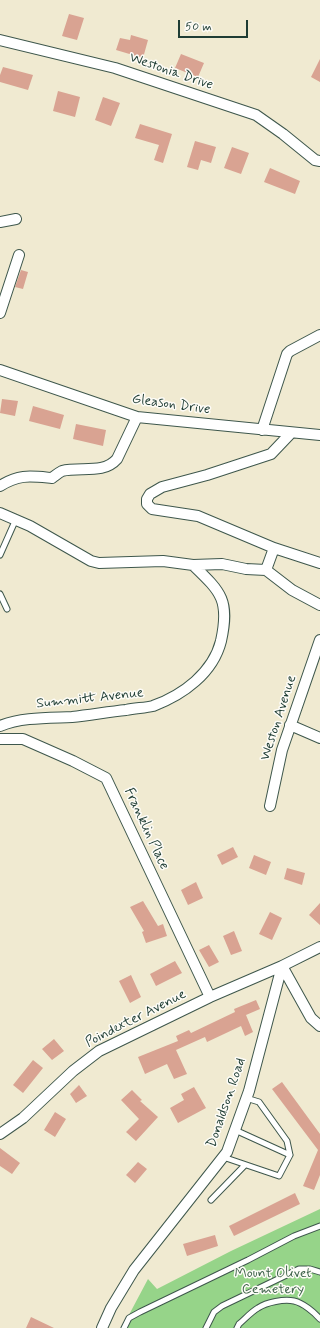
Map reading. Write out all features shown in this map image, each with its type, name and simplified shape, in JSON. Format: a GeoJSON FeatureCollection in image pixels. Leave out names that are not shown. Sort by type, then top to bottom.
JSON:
{"type":"FeatureCollection","features":[{"type":"Feature","properties":{"kind":"street","name":"Westonia Drive"},"geometry":{"type":"LineString","coordinates":[[0,40],[115,68],[256,115],[283,134],[315,160],[320,161]]}},
{"type":"Feature","properties":{"kind":"street"},"geometry":{"type":"LineString","coordinates":[[0,222],[16,219]]}},
{"type":"Feature","properties":{"kind":"street"},"geometry":{"type":"LineString","coordinates":[[0,313],[19,255]]}},
{"type":"Feature","properties":{"kind":"street"},"geometry":{"type":"LineString","coordinates":[[262,430],[287,354],[320,335]]}},
{"type":"Feature","properties":{"kind":"street","name":"Gleason Drive"},"geometry":{"type":"LineString","coordinates":[[0,370],[137,418],[320,435]]}},
{"type":"Feature","properties":{"kind":"street"},"geometry":{"type":"LineString","coordinates":[[0,486],[15,478],[27,476],[52,478],[61,472],[72,469],[107,467],[117,459],[137,418]]}},
{"type":"Feature","properties":{"kind":"street"},"geometry":{"type":"LineString","coordinates":[[291,433],[271,454],[162,488],[150,494],[147,499],[147,504],[152,509],[198,516],[274,548],[320,562]]}},
{"type":"Feature","properties":{"kind":"street"},"geometry":{"type":"LineString","coordinates":[[0,514],[30,526],[91,561],[99,563],[163,561],[193,565],[222,564],[246,569],[266,570],[292,590],[320,605]]}},
{"type":"Feature","properties":{"kind":"street"},"geometry":{"type":"LineString","coordinates":[[266,570],[274,548]]}},
{"type":"Feature","properties":{"kind":"street","name":"Summitt Avenue"},"geometry":{"type":"LineString","coordinates":[[0,726],[12,722],[152,706],[167,700],[193,684],[204,673],[218,652],[224,627],[224,617],[221,595],[207,578],[193,565]]}},
{"type":"Feature","properties":{"kind":"street","name":"Weston Avenue"},"geometry":{"type":"LineString","coordinates":[[270,806],[282,750],[320,640]]}},
{"type":"Feature","properties":{"kind":"street"},"geometry":{"type":"LineString","coordinates":[[290,725],[320,738]]}},
{"type":"Feature","properties":{"kind":"street","name":"Franklin Place"},"geometry":{"type":"LineString","coordinates":[[0,739],[24,739],[106,778],[210,997]]}},
{"type":"Feature","properties":{"kind":"street"},"geometry":{"type":"LineString","coordinates":[[320,947],[282,966],[311,1018],[320,1026]]}},
{"type":"Feature","properties":{"kind":"street","name":"Poindexter Avenue"},"geometry":{"type":"LineString","coordinates":[[0,1134],[23,1118],[73,1072],[99,1051],[210,997],[282,966]]}},
{"type":"Feature","properties":{"kind":"street","name":"Donaldson Road"},"geometry":{"type":"LineString","coordinates":[[102,1328],[111,1308],[134,1270],[227,1152],[246,1098],[282,966]]}},
{"type":"Feature","properties":{"kind":"lane"},"geometry":{"type":"LineString","coordinates":[[0,555],[16,520]]}},
{"type":"Feature","properties":{"kind":"lane"},"geometry":{"type":"LineString","coordinates":[[0,594],[7,609]]}},
{"type":"Feature","properties":{"kind":"lane"},"geometry":{"type":"LineString","coordinates":[[223,1157],[278,1176],[290,1155],[287,1141],[259,1102],[246,1098]]}},
{"type":"Feature","properties":{"kind":"lane"},"geometry":{"type":"LineString","coordinates":[[235,1130],[290,1155]]}},
{"type":"Feature","properties":{"kind":"lane"},"geometry":{"type":"LineString","coordinates":[[211,1200],[245,1164]]}},
{"type":"Feature","properties":{"kind":"lane"},"geometry":{"type":"LineString","coordinates":[[124,1328],[129,1318],[140,1312],[294,1236],[320,1226]]}},
{"type":"Feature","properties":{"kind":"lane"},"geometry":{"type":"LineString","coordinates":[[206,1328],[214,1312],[244,1294],[299,1269],[310,1269],[320,1272]]}},
{"type":"Feature","properties":{"kind":"lane"},"geometry":{"type":"LineString","coordinates":[[237,1328],[239,1324],[258,1307],[271,1302],[294,1301],[316,1313],[320,1318]]}},
{"type":"Feature","properties":{"kind":"green space","name":"Mount Olivet Cemetery"},"geometry":{"type":"Polygon","coordinates":[[[320,1209],[320,1328],[122,1328],[148,1279],[157,1289],[231,1251],[320,1209]]]}},
{"type":"Feature","properties":{"kind":"building"},"geometry":{"type":"Polygon","coordinates":[[[69,14],[84,18],[77,40],[62,36],[69,14]]]}},
{"type":"Feature","properties":{"kind":"building"},"geometry":{"type":"Polygon","coordinates":[[[131,35],[148,40],[143,58],[116,50],[120,38],[130,40],[131,35]]]}},
{"type":"Feature","properties":{"kind":"building"},"geometry":{"type":"Polygon","coordinates":[[[181,54],[204,63],[198,77],[175,68],[181,54]]]}},
{"type":"Feature","properties":{"kind":"building"},"geometry":{"type":"Polygon","coordinates":[[[320,59],[320,82],[311,77],[320,59]]]}},
{"type":"Feature","properties":{"kind":"building"},"geometry":{"type":"Polygon","coordinates":[[[3,67],[33,75],[28,90],[0,82],[0,75],[3,67]]]}},
{"type":"Feature","properties":{"kind":"building"},"geometry":{"type":"Polygon","coordinates":[[[58,91],[80,97],[75,117],[53,111],[58,91]]]}},
{"type":"Feature","properties":{"kind":"building"},"geometry":{"type":"Polygon","coordinates":[[[103,97],[120,103],[111,126],[95,120],[103,97]]]}},
{"type":"Feature","properties":{"kind":"building"},"geometry":{"type":"Polygon","coordinates":[[[140,124],[172,134],[163,163],[154,160],[159,145],[135,138],[140,124]]]}},
{"type":"Feature","properties":{"kind":"building"},"geometry":{"type":"Polygon","coordinates":[[[195,141],[216,147],[211,163],[201,160],[198,170],[187,167],[195,141]]]}},
{"type":"Feature","properties":{"kind":"building"},"geometry":{"type":"Polygon","coordinates":[[[232,147],[249,153],[241,174],[224,168],[232,147]]]}},
{"type":"Feature","properties":{"kind":"building"},"geometry":{"type":"Polygon","coordinates":[[[270,168],[300,181],[295,194],[264,182],[270,168]]]}},
{"type":"Feature","properties":{"kind":"building"},"geometry":{"type":"Polygon","coordinates":[[[21,270],[28,272],[23,289],[15,287],[21,270]]]}},
{"type":"Feature","properties":{"kind":"building"},"geometry":{"type":"Polygon","coordinates":[[[2,399],[18,401],[15,416],[0,413],[2,399]]]}},
{"type":"Feature","properties":{"kind":"building"},"geometry":{"type":"Polygon","coordinates":[[[33,406],[64,415],[60,429],[29,421],[33,406]]]}},
{"type":"Feature","properties":{"kind":"building"},"geometry":{"type":"Polygon","coordinates":[[[76,424],[106,430],[103,446],[73,439],[76,424]]]}},
{"type":"Feature","properties":{"kind":"building"},"geometry":{"type":"Polygon","coordinates":[[[233,847],[238,857],[222,865],[217,855],[233,847]]]}},
{"type":"Feature","properties":{"kind":"building"},"geometry":{"type":"Polygon","coordinates":[[[254,855],[271,862],[266,875],[249,868],[254,855]]]}},
{"type":"Feature","properties":{"kind":"building"},"geometry":{"type":"Polygon","coordinates":[[[287,868],[305,873],[302,885],[284,879],[287,868]]]}},
{"type":"Feature","properties":{"kind":"building"},"geometry":{"type":"Polygon","coordinates":[[[196,882],[203,898],[188,905],[181,890],[196,882]]]}},
{"type":"Feature","properties":{"kind":"building"},"geometry":{"type":"Polygon","coordinates":[[[143,901],[158,926],[163,924],[167,936],[146,943],[142,932],[144,931],[130,907],[143,901]]]}},
{"type":"Feature","properties":{"kind":"building"},"geometry":{"type":"Polygon","coordinates":[[[320,903],[320,925],[309,915],[320,903]]]}},
{"type":"Feature","properties":{"kind":"building"},"geometry":{"type":"Polygon","coordinates":[[[270,912],[282,918],[272,940],[259,934],[270,912]]]}},
{"type":"Feature","properties":{"kind":"building"},"geometry":{"type":"Polygon","coordinates":[[[234,931],[242,951],[231,955],[223,936],[234,931]]]}},
{"type":"Feature","properties":{"kind":"building"},"geometry":{"type":"Polygon","coordinates":[[[209,945],[219,962],[209,967],[199,950],[209,945]]]}},
{"type":"Feature","properties":{"kind":"building"},"geometry":{"type":"Polygon","coordinates":[[[175,961],[182,973],[156,986],[150,974],[175,961]]]}},
{"type":"Feature","properties":{"kind":"building"},"geometry":{"type":"Polygon","coordinates":[[[131,975],[141,997],[130,1003],[119,981],[131,975]]]}},
{"type":"Feature","properties":{"kind":"building"},"geometry":{"type":"Polygon","coordinates":[[[256,1000],[260,1009],[246,1015],[253,1032],[245,1036],[241,1026],[207,1042],[205,1037],[176,1050],[187,1074],[174,1079],[167,1064],[145,1074],[138,1057],[178,1041],[176,1036],[189,1030],[191,1033],[235,1012],[234,1009],[256,1000]]]}},
{"type":"Feature","properties":{"kind":"building"},"geometry":{"type":"Polygon","coordinates":[[[54,1039],[64,1051],[52,1060],[42,1049],[54,1039]]]}},
{"type":"Feature","properties":{"kind":"building"},"geometry":{"type":"Polygon","coordinates":[[[33,1060],[43,1068],[23,1093],[13,1085],[33,1060]]]}},
{"type":"Feature","properties":{"kind":"building"},"geometry":{"type":"Polygon","coordinates":[[[282,1082],[320,1134],[320,1175],[314,1190],[303,1186],[318,1150],[272,1089],[282,1082]]]}},
{"type":"Feature","properties":{"kind":"building"},"geometry":{"type":"Polygon","coordinates":[[[79,1085],[87,1096],[76,1103],[70,1094],[79,1085]]]}},
{"type":"Feature","properties":{"kind":"building"},"geometry":{"type":"Polygon","coordinates":[[[194,1087],[206,1108],[178,1123],[170,1108],[184,1100],[181,1094],[194,1087]]]}},
{"type":"Feature","properties":{"kind":"building"},"geometry":{"type":"Polygon","coordinates":[[[132,1090],[142,1100],[140,1101],[158,1117],[136,1141],[126,1132],[139,1119],[121,1100],[132,1090]]]}},
{"type":"Feature","properties":{"kind":"building"},"geometry":{"type":"Polygon","coordinates":[[[55,1112],[66,1119],[55,1137],[44,1130],[55,1112]]]}},
{"type":"Feature","properties":{"kind":"building"},"geometry":{"type":"Polygon","coordinates":[[[0,1148],[20,1163],[12,1174],[0,1166],[0,1148]]]}},
{"type":"Feature","properties":{"kind":"building"},"geometry":{"type":"Polygon","coordinates":[[[138,1162],[147,1169],[135,1183],[126,1175],[138,1162]]]}},
{"type":"Feature","properties":{"kind":"building"},"geometry":{"type":"Polygon","coordinates":[[[295,1193],[300,1204],[234,1236],[229,1226],[295,1193]]]}},
{"type":"Feature","properties":{"kind":"building"},"geometry":{"type":"Polygon","coordinates":[[[215,1235],[218,1246],[187,1256],[183,1244],[215,1235]]]}},
{"type":"Feature","properties":{"kind":"building"},"geometry":{"type":"Polygon","coordinates":[[[31,1317],[54,1328],[26,1328],[31,1317]]]}}]}
